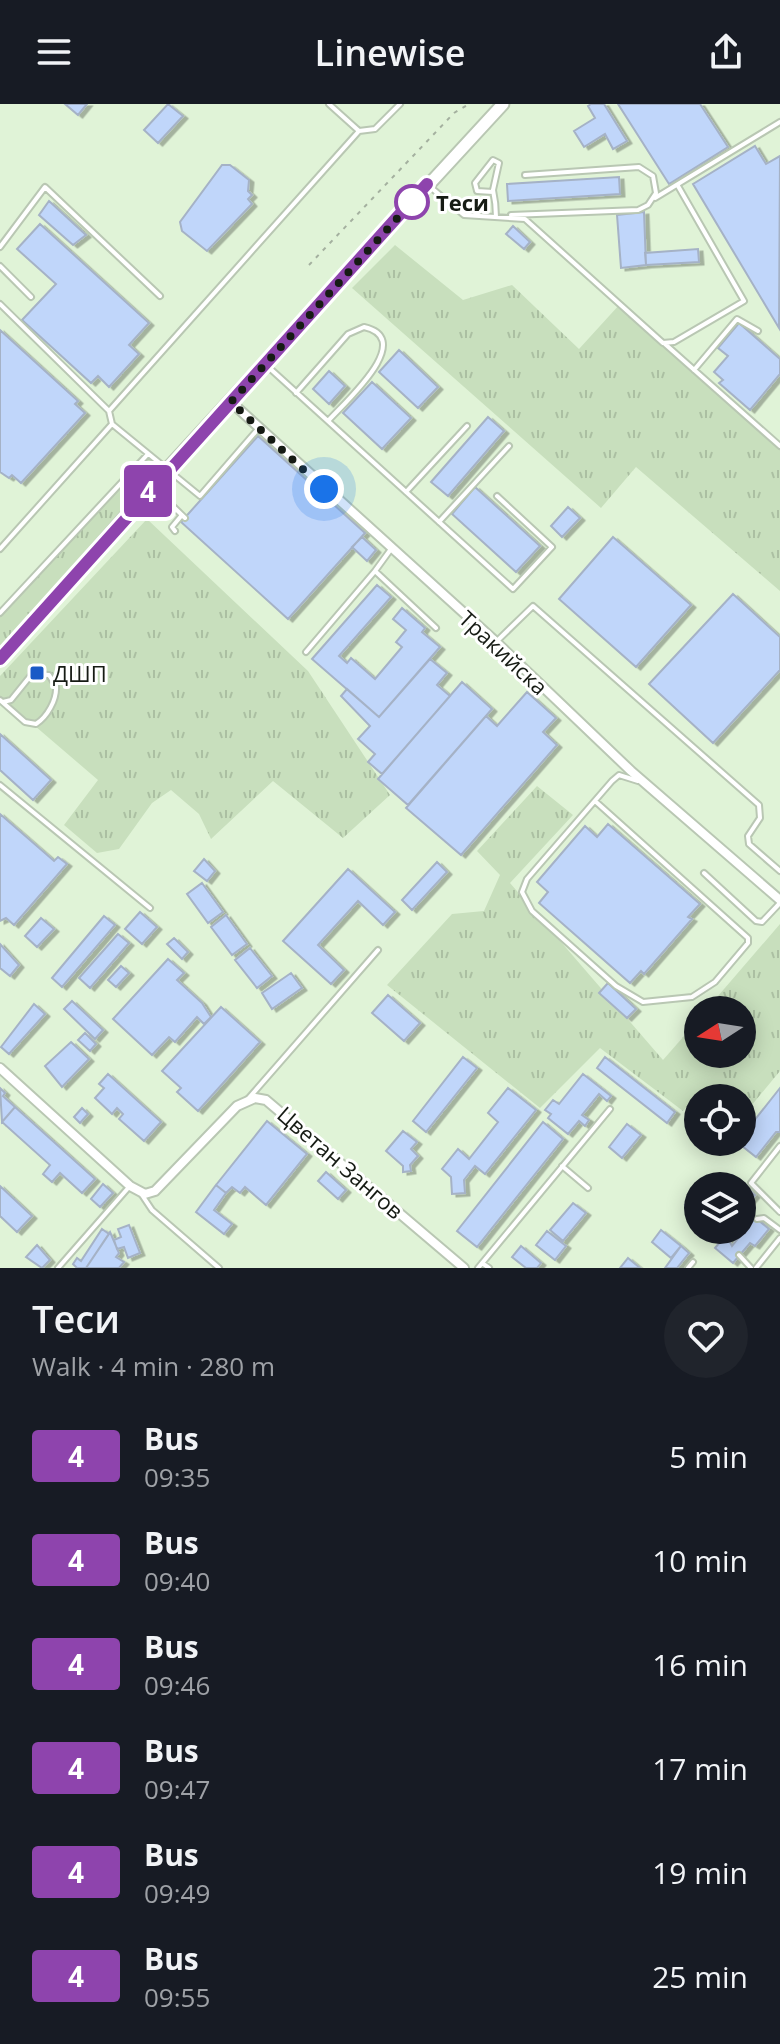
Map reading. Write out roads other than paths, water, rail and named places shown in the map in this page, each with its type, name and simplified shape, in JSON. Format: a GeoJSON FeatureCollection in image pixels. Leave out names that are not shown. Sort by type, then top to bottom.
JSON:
{"type":"FeatureCollection","features":[{"type":"Feature","properties":{"kind":"main road"},"geometry":{"type":"LineString","coordinates":[[0,659],[167,470],[503,104]]}},
{"type":"Feature","properties":{"kind":"street","name":"Тракийска"},"geometry":{"type":"LineString","coordinates":[[231,402],[780,902]]}},
{"type":"Feature","properties":{"kind":"street"},"geometry":{"type":"LineString","coordinates":[[0,1068],[140,1193],[155,1191],[237,1106],[246,1101]]}},
{"type":"Feature","properties":{"kind":"street","name":"Цветан Зангов"},"geometry":{"type":"LineString","coordinates":[[246,1101],[255,1098],[274,1104],[464,1268]]}},
{"type":"Feature","properties":{"kind":"lane"},"geometry":{"type":"LineString","coordinates":[[329,104],[359,131]]}},
{"type":"Feature","properties":{"kind":"lane"},"geometry":{"type":"LineString","coordinates":[[109,411],[359,131],[375,129],[400,104]]}},
{"type":"Feature","properties":{"kind":"lane"},"geometry":{"type":"LineString","coordinates":[[427,184],[464,215],[496,217],[638,210],[780,122]]}},
{"type":"Feature","properties":{"kind":"lane"},"geometry":{"type":"LineString","coordinates":[[493,192],[477,191],[475,183],[493,160],[499,163],[493,192],[496,217]]}},
{"type":"Feature","properties":{"kind":"lane"},"geometry":{"type":"LineString","coordinates":[[525,175],[639,167],[655,180],[653,200]]}},
{"type":"Feature","properties":{"kind":"lane"},"geometry":{"type":"LineString","coordinates":[[663,343],[674,342],[744,301],[678,186]]}},
{"type":"Feature","properties":{"kind":"lane"},"geometry":{"type":"LineString","coordinates":[[0,247],[45,187],[160,296]]}},
{"type":"Feature","properties":{"kind":"lane"},"geometry":{"type":"LineString","coordinates":[[504,216],[525,219],[780,446]]}},
{"type":"Feature","properties":{"kind":"lane"},"geometry":{"type":"LineString","coordinates":[[0,266],[31,297]]}},
{"type":"Feature","properties":{"kind":"lane"},"geometry":{"type":"LineString","coordinates":[[0,304],[109,411],[112,424],[200,496],[258,429]]}},
{"type":"Feature","properties":{"kind":"lane"},"geometry":{"type":"LineString","coordinates":[[694,370],[737,319],[758,331]]}},
{"type":"Feature","properties":{"kind":"lane"},"geometry":{"type":"LineString","coordinates":[[296,393],[348,334],[358,328],[376,331],[384,343],[383,357],[328,421]]}},
{"type":"Feature","properties":{"kind":"lane"},"geometry":{"type":"LineString","coordinates":[[265,364],[513,589],[552,547],[497,496]]}},
{"type":"Feature","properties":{"kind":"lane"},"geometry":{"type":"LineString","coordinates":[[0,549],[112,424]]}},
{"type":"Feature","properties":{"kind":"lane"},"geometry":{"type":"LineString","coordinates":[[406,492],[467,426]]}},
{"type":"Feature","properties":{"kind":"lane"},"geometry":{"type":"LineString","coordinates":[[439,522],[509,446]]}},
{"type":"Feature","properties":{"kind":"lane"},"geometry":{"type":"LineString","coordinates":[[0,613],[148,454]]}},
{"type":"Feature","properties":{"kind":"lane"},"geometry":{"type":"LineString","coordinates":[[152,487],[183,516],[172,527],[175,531]]}},
{"type":"Feature","properties":{"kind":"lane"},"geometry":{"type":"LineString","coordinates":[[306,652],[391,549]]}},
{"type":"Feature","properties":{"kind":"lane"},"geometry":{"type":"LineString","coordinates":[[375,571],[436,628]]}},
{"type":"Feature","properties":{"kind":"lane"},"geometry":{"type":"LineString","coordinates":[[496,642],[533,606],[759,805],[760,818],[748,836],[749,844],[780,871]]}},
{"type":"Feature","properties":{"kind":"lane"},"geometry":{"type":"LineString","coordinates":[[32,674],[49,675],[56,686],[55,698],[36,724],[25,722],[2,701],[11,700],[32,674]]}},
{"type":"Feature","properties":{"kind":"lane"},"geometry":{"type":"LineString","coordinates":[[595,801],[748,938],[748,943],[715,982],[692,997],[664,1002],[634,998],[525,903],[522,892],[527,879],[595,801],[619,775],[648,785]]}},
{"type":"Feature","properties":{"kind":"lane"},"geometry":{"type":"LineString","coordinates":[[0,785],[150,908]]}},
{"type":"Feature","properties":{"kind":"lane"},"geometry":{"type":"LineString","coordinates":[[704,873],[756,921],[762,922],[780,902]]}},
{"type":"Feature","properties":{"kind":"lane"},"geometry":{"type":"LineString","coordinates":[[246,1101],[378,950]]}},
{"type":"Feature","properties":{"kind":"lane"},"geometry":{"type":"LineString","coordinates":[[478,1268],[610,1109]]}},
{"type":"Feature","properties":{"kind":"lane"},"geometry":{"type":"LineString","coordinates":[[780,1146],[751,1183],[780,1212]]}},
{"type":"Feature","properties":{"kind":"lane"},"geometry":{"type":"LineString","coordinates":[[562,1166],[588,1188]]}},
{"type":"Feature","properties":{"kind":"lane"},"geometry":{"type":"LineString","coordinates":[[58,1268],[130,1186]]}},
{"type":"Feature","properties":{"kind":"lane"},"geometry":{"type":"LineString","coordinates":[[140,1193],[152,1210],[219,1268]]}},
{"type":"Feature","properties":{"kind":"lane"},"geometry":{"type":"LineString","coordinates":[[757,1219],[764,1218],[780,1230]]}},
{"type":"Feature","properties":{"kind":"lane"},"geometry":{"type":"LineString","coordinates":[[739,1255],[753,1268],[780,1238]]}},
{"type":"Feature","properties":{"kind":"lane"},"geometry":{"type":"LineString","coordinates":[[688,1268],[693,1262]]}},
{"type":"Feature","properties":{"kind":"lane"},"geometry":{"type":"LineString","coordinates":[[482,1263],[489,1268]]}},
{"type":"Feature","properties":{"kind":"place","name":"Теси"},"geometry":{"type":"Point","coordinates":[412,202]}},
{"type":"Feature","properties":{"kind":"place","name":"ДШП"},"geometry":{"type":"Point","coordinates":[37,673]}}]}
